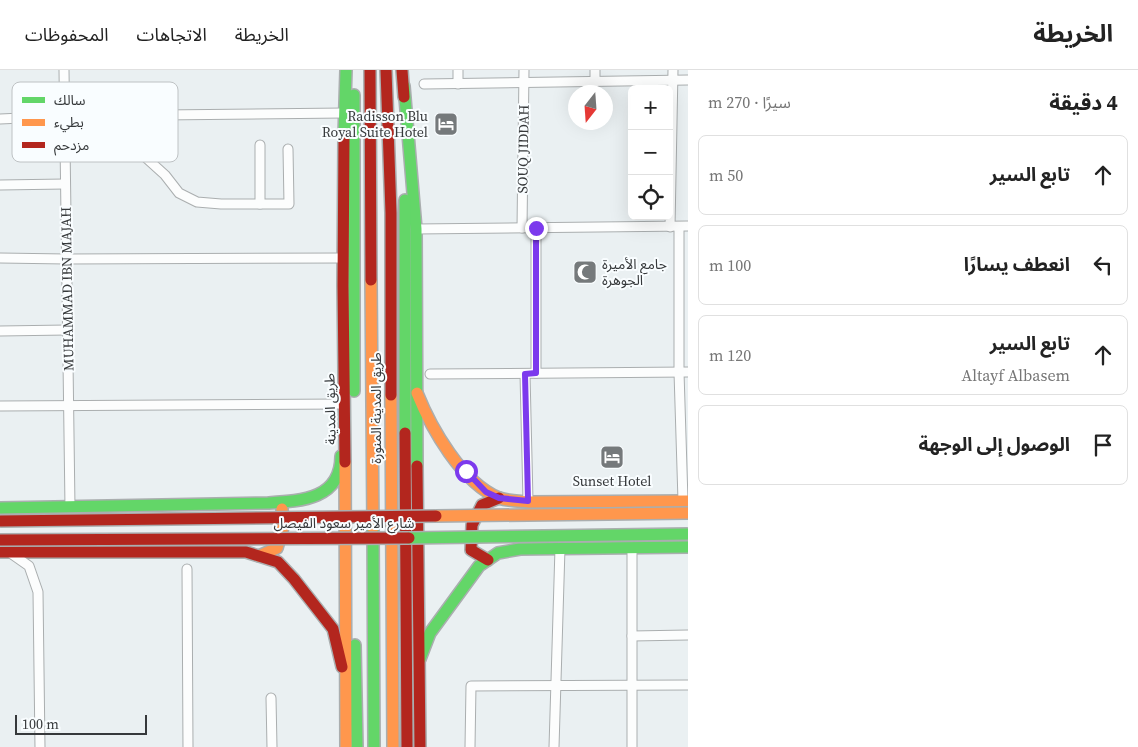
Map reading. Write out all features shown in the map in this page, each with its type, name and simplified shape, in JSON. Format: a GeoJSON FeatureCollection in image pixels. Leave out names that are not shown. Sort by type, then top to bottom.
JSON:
{"type":"FeatureCollection","features":[{"type":"Feature","properties":{"kind":"main road","name":"طريق المدينة"},"geometry":{"type":"LineString","coordinates":[[346,70],[343,258],[346,502],[346,747]]}},
{"type":"Feature","properties":{"kind":"main road"},"geometry":{"type":"LineString","coordinates":[[354,70],[353,517],[357,747]]}},
{"type":"Feature","properties":{"kind":"main road","name":"طريق المدينة المنورة"},"geometry":{"type":"LineString","coordinates":[[370,70],[374,747]]}},
{"type":"Feature","properties":{"kind":"main road","name":"طريق المدينة المنورة"},"geometry":{"type":"LineString","coordinates":[[386,70],[391,213],[393,747]]}},
{"type":"Feature","properties":{"kind":"main road"},"geometry":{"type":"LineString","coordinates":[[403,70],[405,204],[404,516],[407,747]]}},
{"type":"Feature","properties":{"kind":"main road"},"geometry":{"type":"LineString","coordinates":[[404,97],[416,230],[420,747]]}},
{"type":"Feature","properties":{"kind":"main road"},"geometry":{"type":"LineString","coordinates":[[416,389],[423,409],[442,442],[486,492],[499,498],[528,501],[686,500]]}},
{"type":"Feature","properties":{"kind":"main road"},"geometry":{"type":"LineString","coordinates":[[0,508],[268,503],[304,500],[321,493],[333,484],[339,472],[344,404]]}},
{"type":"Feature","properties":{"kind":"main road"},"geometry":{"type":"LineString","coordinates":[[488,560],[471,550],[472,525],[482,505],[499,498]]}},
{"type":"Feature","properties":{"kind":"main road"},"geometry":{"type":"LineString","coordinates":[[259,556],[277,548],[283,527],[282,508],[268,503]]}},
{"type":"Feature","properties":{"kind":"main road","name":"شارع الأمير سعود الفيصل"},"geometry":{"type":"LineString","coordinates":[[0,521],[688,513]]}},
{"type":"Feature","properties":{"kind":"main road","name":"شارع الأمير سعود الفيصل"},"geometry":{"type":"LineString","coordinates":[[0,540],[405,538],[688,534]]}},
{"type":"Feature","properties":{"kind":"main road"},"geometry":{"type":"LineString","coordinates":[[420,659],[430,633],[479,566],[498,553],[520,549],[688,547]]}},
{"type":"Feature","properties":{"kind":"main road"},"geometry":{"type":"LineString","coordinates":[[5,552],[246,552],[278,562],[294,579],[333,629],[340,652],[346,696]]}},
{"type":"Feature","properties":{"kind":"street"},"geometry":{"type":"LineString","coordinates":[[458,70],[458,84]]}},
{"type":"Feature","properties":{"kind":"street","name":"SOUQ JIDDAH"},"geometry":{"type":"LineString","coordinates":[[522,228],[524,70]]}},
{"type":"Feature","properties":{"kind":"street"},"geometry":{"type":"LineString","coordinates":[[595,70],[595,82]]}},
{"type":"Feature","properties":{"kind":"street"},"geometry":{"type":"LineString","coordinates":[[673,70],[684,372],[686,500]]}},
{"type":"Feature","properties":{"kind":"street"},"geometry":{"type":"LineString","coordinates":[[424,84],[688,80]]}},
{"type":"Feature","properties":{"kind":"street"},"geometry":{"type":"LineString","coordinates":[[178,115],[344,113]]}},
{"type":"Feature","properties":{"kind":"street"},"geometry":{"type":"LineString","coordinates":[[260,145],[260,204]]}},
{"type":"Feature","properties":{"kind":"street"},"geometry":{"type":"LineString","coordinates":[[150,162],[179,193],[197,202],[289,204],[288,149]]}},
{"type":"Feature","properties":{"kind":"street","name":"MUHAMMAD IBN MAJAH"},"geometry":{"type":"LineString","coordinates":[[65,162],[70,507]]}},
{"type":"Feature","properties":{"kind":"street"},"geometry":{"type":"LineString","coordinates":[[0,185],[65,184]]}},
{"type":"Feature","properties":{"kind":"street"},"geometry":{"type":"LineString","coordinates":[[416,230],[679,226]]}},
{"type":"Feature","properties":{"kind":"street"},"geometry":{"type":"LineString","coordinates":[[536,228],[536,373]]}},
{"type":"Feature","properties":{"kind":"street"},"geometry":{"type":"LineString","coordinates":[[0,258],[343,258]]}},
{"type":"Feature","properties":{"kind":"street"},"geometry":{"type":"LineString","coordinates":[[0,331],[67,330]]}},
{"type":"Feature","properties":{"kind":"street"},"geometry":{"type":"LineString","coordinates":[[430,374],[684,372]]}},
{"type":"Feature","properties":{"kind":"street"},"geometry":{"type":"LineString","coordinates":[[525,374],[528,501]]}},
{"type":"Feature","properties":{"kind":"street"},"geometry":{"type":"LineString","coordinates":[[0,406],[344,404]]}},
{"type":"Feature","properties":{"kind":"street"},"geometry":{"type":"LineString","coordinates":[[554,747],[560,548]]}},
{"type":"Feature","properties":{"kind":"street"},"geometry":{"type":"LineString","coordinates":[[632,548],[632,747]]}},
{"type":"Feature","properties":{"kind":"street"},"geometry":{"type":"LineString","coordinates":[[5,552],[29,566],[38,592],[40,747]]}},
{"type":"Feature","properties":{"kind":"street"},"geometry":{"type":"LineString","coordinates":[[187,569],[188,747]]}},
{"type":"Feature","properties":{"kind":"street"},"geometry":{"type":"LineString","coordinates":[[632,636],[688,635]]}},
{"type":"Feature","properties":{"kind":"street"},"geometry":{"type":"LineString","coordinates":[[470,747],[471,686],[688,684]]}},
{"type":"Feature","properties":{"kind":"street"},"geometry":{"type":"LineString","coordinates":[[271,698],[272,747]]}},
{"type":"Feature","properties":{"kind":"traffic: fast"},"geometry":{"type":"LineString","coordinates":[[344,136],[346,70]]}},
{"type":"Feature","properties":{"kind":"traffic: fast"},"geometry":{"type":"LineString","coordinates":[[404,86],[416,229],[417,466]]}},
{"type":"Feature","properties":{"kind":"traffic: fast"},"geometry":{"type":"LineString","coordinates":[[354,95],[354,391]]}},
{"type":"Feature","properties":{"kind":"traffic: fast"},"geometry":{"type":"LineString","coordinates":[[405,200],[405,433]]}},
{"type":"Feature","properties":{"kind":"traffic: fast"},"geometry":{"type":"LineString","coordinates":[[0,508],[294,501],[306,499],[327,489],[334,481],[339,470],[341,456]]}},
{"type":"Feature","properties":{"kind":"traffic: fast"},"geometry":{"type":"LineString","coordinates":[[373,528],[374,747]]}},
{"type":"Feature","properties":{"kind":"traffic: fast"},"geometry":{"type":"LineString","coordinates":[[409,538],[688,534]]}},
{"type":"Feature","properties":{"kind":"traffic: fast"},"geometry":{"type":"LineString","coordinates":[[420,659],[430,633],[479,566],[498,553],[520,549],[688,547]]}},
{"type":"Feature","properties":{"kind":"traffic: fast"},"geometry":{"type":"LineString","coordinates":[[355,645],[357,747]]}},
{"type":"Feature","properties":{"kind":"traffic: slow"},"geometry":{"type":"LineString","coordinates":[[371,280],[373,528]]}},
{"type":"Feature","properties":{"kind":"traffic: slow"},"geometry":{"type":"LineString","coordinates":[[417,393],[439,438],[449,453],[460,467],[485,491],[499,498],[529,502],[688,501]]}},
{"type":"Feature","properties":{"kind":"traffic: slow"},"geometry":{"type":"LineString","coordinates":[[391,395],[393,747]]}},
{"type":"Feature","properties":{"kind":"traffic: slow"},"geometry":{"type":"LineString","coordinates":[[345,462],[346,747]]}},
{"type":"Feature","properties":{"kind":"traffic: slow"},"geometry":{"type":"LineString","coordinates":[[259,556],[277,548],[283,527],[282,509]]}},
{"type":"Feature","properties":{"kind":"traffic: slow"},"geometry":{"type":"LineString","coordinates":[[436,516],[688,513]]}},
{"type":"Feature","properties":{"kind":"traffic: jam"},"geometry":{"type":"LineString","coordinates":[[370,70],[371,280]]}},
{"type":"Feature","properties":{"kind":"traffic: jam"},"geometry":{"type":"LineString","coordinates":[[386,70],[391,213],[391,395]]}},
{"type":"Feature","properties":{"kind":"traffic: jam"},"geometry":{"type":"LineString","coordinates":[[402,70],[404,97]]}},
{"type":"Feature","properties":{"kind":"traffic: jam"},"geometry":{"type":"LineString","coordinates":[[344,136],[345,462]]}},
{"type":"Feature","properties":{"kind":"traffic: jam"},"geometry":{"type":"LineString","coordinates":[[405,433],[407,747]]}},
{"type":"Feature","properties":{"kind":"traffic: jam"},"geometry":{"type":"LineString","coordinates":[[417,466],[420,747]]}},
{"type":"Feature","properties":{"kind":"traffic: jam"},"geometry":{"type":"LineString","coordinates":[[488,560],[471,550],[472,525],[482,505],[499,498]]}},
{"type":"Feature","properties":{"kind":"traffic: jam"},"geometry":{"type":"LineString","coordinates":[[0,521],[436,516]]}},
{"type":"Feature","properties":{"kind":"traffic: jam"},"geometry":{"type":"LineString","coordinates":[[0,540],[409,538]]}},
{"type":"Feature","properties":{"kind":"traffic: jam"},"geometry":{"type":"LineString","coordinates":[[0,552],[246,552],[278,562],[294,579],[333,629],[342,667]]}},
{"type":"Feature","properties":{"kind":"place","name":"Radisson Blu Royal Suite Hotel"},"geometry":{"type":"Point","coordinates":[446,124]}},
{"type":"Feature","properties":{"kind":"place","name":"جامع الأميرة الجوهرة"},"geometry":{"type":"Point","coordinates":[585,272]}},
{"type":"Feature","properties":{"kind":"place","name":"Sunset Hotel"},"geometry":{"type":"Point","coordinates":[612,457]}},
{"type":"Feature","properties":{"kind":"route"},"geometry":{"type":"LineString","coordinates":[[466,471],[486,492],[499,498],[528,501],[525,374],[536,373],[536,228]]}}]}
